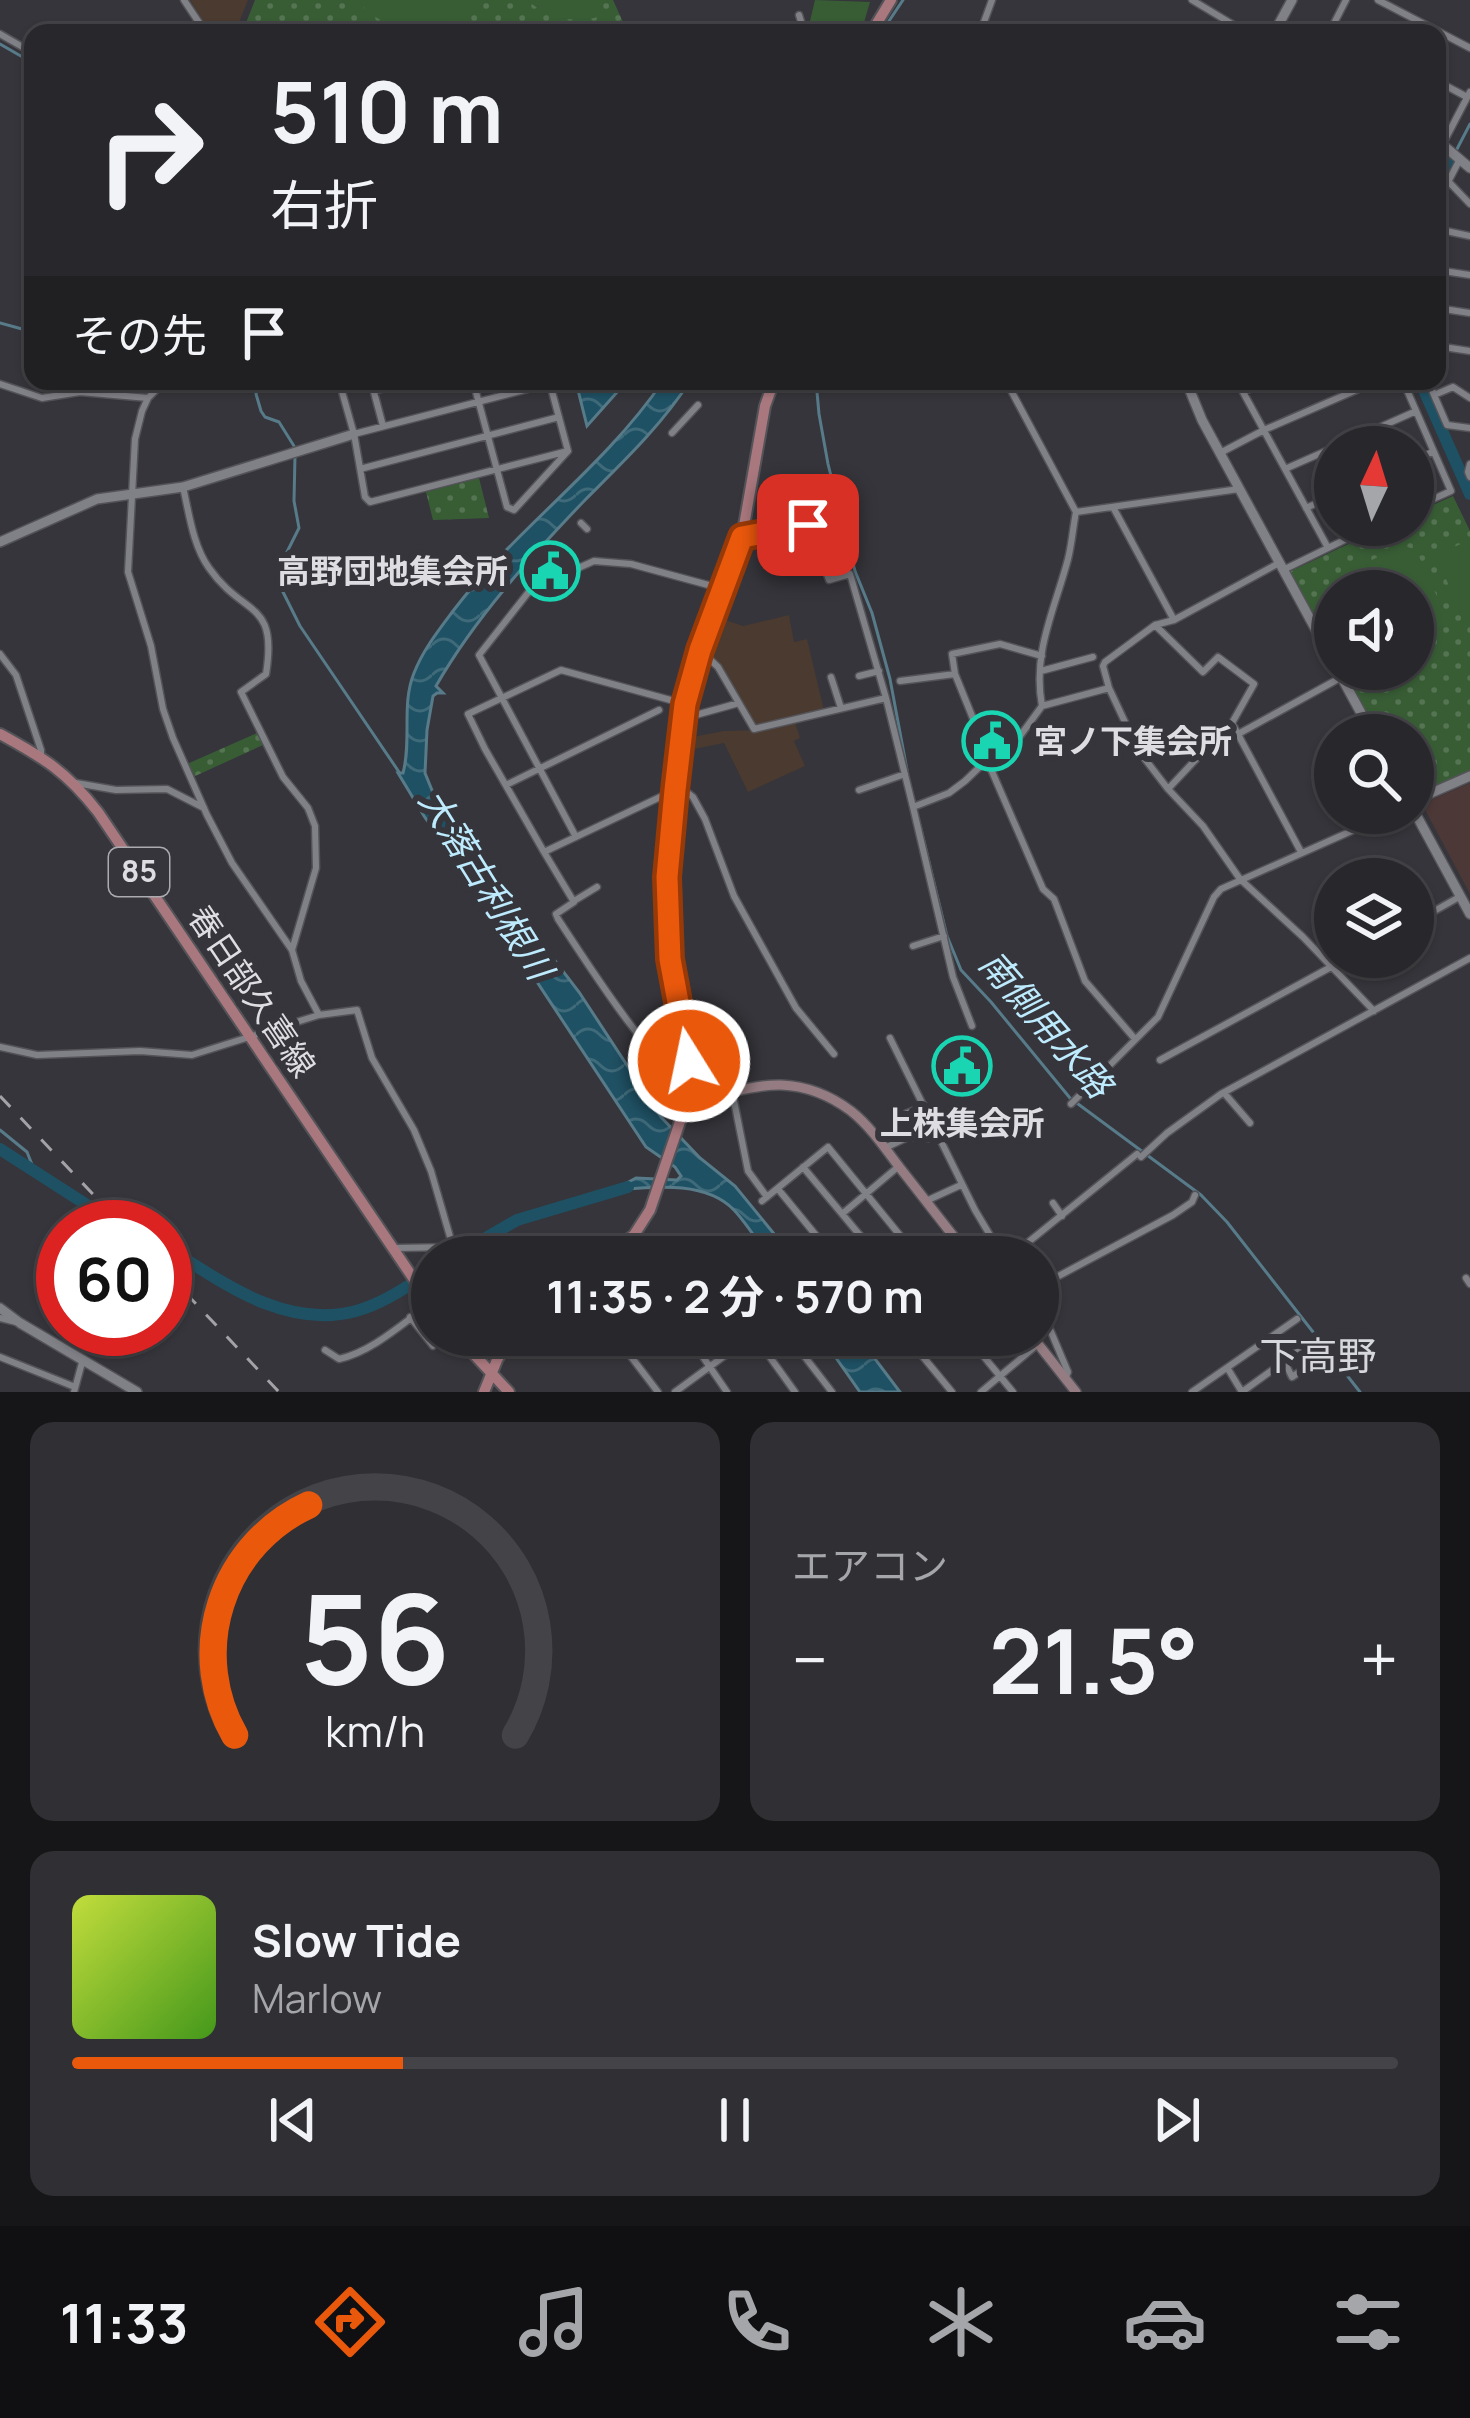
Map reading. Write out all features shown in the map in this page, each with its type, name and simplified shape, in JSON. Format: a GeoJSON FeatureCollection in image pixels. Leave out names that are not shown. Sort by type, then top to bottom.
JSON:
{"type":"FeatureCollection","features":[{"type":"Feature","properties":{"kind":"main road"},"geometry":{"type":"LineString","coordinates":[[633,1236],[657,1195],[690,1082],[670,959],[667,877],[682,718],[700,650],[742,537],[769,390]]}},
{"type":"Feature","properties":{"kind":"main road","name":"春日部久喜線"},"geometry":{"type":"LineString","coordinates":[[0,734],[76,783],[98,812],[411,1277]]}},
{"type":"Feature","properties":{"kind":"main road"},"geometry":{"type":"LineString","coordinates":[[688,1098],[780,1085],[829,1097],[853,1112],[954,1236]]}},
{"type":"Feature","properties":{"kind":"main road"},"geometry":{"type":"LineString","coordinates":[[476,1356],[509,1392]]}},
{"type":"Feature","properties":{"kind":"main road"},"geometry":{"type":"LineString","coordinates":[[484,1392],[500,1356]]}},
{"type":"Feature","properties":{"kind":"main road"},"geometry":{"type":"LineString","coordinates":[[1047,1356],[1076,1392]]}},
{"type":"Feature","properties":{"kind":"street"},"geometry":{"type":"LineString","coordinates":[[1192,0],[1232,24]]}},
{"type":"Feature","properties":{"kind":"street"},"geometry":{"type":"LineString","coordinates":[[1378,0],[1424,24]]}},
{"type":"Feature","properties":{"kind":"street"},"geometry":{"type":"LineString","coordinates":[[799,15],[801,24]]}},
{"type":"Feature","properties":{"kind":"street"},"geometry":{"type":"LineString","coordinates":[[1446,134],[1469,96]]}},
{"type":"Feature","properties":{"kind":"street"},"geometry":{"type":"LineString","coordinates":[[1446,150],[1470,168]]}},
{"type":"Feature","properties":{"kind":"street"},"geometry":{"type":"LineString","coordinates":[[1446,185],[1460,159]]}},
{"type":"Feature","properties":{"kind":"street"},"geometry":{"type":"LineString","coordinates":[[1448,181],[1470,204]]}},
{"type":"Feature","properties":{"kind":"street"},"geometry":{"type":"LineString","coordinates":[[0,384],[42,398],[80,392],[148,398]]}},
{"type":"Feature","properties":{"kind":"street"},"geometry":{"type":"LineString","coordinates":[[156,390],[142,411],[135,440],[128,572],[151,646],[163,709],[232,863],[292,950],[320,1015]]}},
{"type":"Feature","properties":{"kind":"street"},"geometry":{"type":"LineString","coordinates":[[342,390],[365,497],[370,502],[568,451]]}},
{"type":"Feature","properties":{"kind":"street"},"geometry":{"type":"LineString","coordinates":[[378,390],[374,391],[383,426]]}},
{"type":"Feature","properties":{"kind":"street"},"geometry":{"type":"LineString","coordinates":[[476,390],[507,507],[514,510],[568,451]]}},
{"type":"Feature","properties":{"kind":"street"},"geometry":{"type":"LineString","coordinates":[[0,542],[79,506],[182,487],[354,434],[525,390]]}},
{"type":"Feature","properties":{"kind":"street"},"geometry":{"type":"LineString","coordinates":[[556,390],[568,451]]}},
{"type":"Feature","properties":{"kind":"street"},"geometry":{"type":"LineString","coordinates":[[1011,390],[1076,512],[1069,557],[1043,634],[1042,706]]}},
{"type":"Feature","properties":{"kind":"street"},"geometry":{"type":"LineString","coordinates":[[1189,390],[1314,627]]}},
{"type":"Feature","properties":{"kind":"street"},"geometry":{"type":"LineString","coordinates":[[1248,390],[1243,392],[1314,522]]}},
{"type":"Feature","properties":{"kind":"street"},"geometry":{"type":"LineString","coordinates":[[1220,453],[1356,390]]}},
{"type":"Feature","properties":{"kind":"street"},"geometry":{"type":"LineString","coordinates":[[1406,390],[1422,426]]}},
{"type":"Feature","properties":{"kind":"street"},"geometry":{"type":"LineString","coordinates":[[1432,390],[1447,425],[1470,428]]}},
{"type":"Feature","properties":{"kind":"street"},"geometry":{"type":"LineString","coordinates":[[1434,394],[1445,390]]}},
{"type":"Feature","properties":{"kind":"street"},"geometry":{"type":"LineString","coordinates":[[672,434],[698,405]]}},
{"type":"Feature","properties":{"kind":"street"},"geometry":{"type":"LineString","coordinates":[[1384,426],[1416,412]]}},
{"type":"Feature","properties":{"kind":"street"},"geometry":{"type":"LineString","coordinates":[[360,469],[559,417]]}},
{"type":"Feature","properties":{"kind":"street"},"geometry":{"type":"LineString","coordinates":[[1434,454],[1450,491],[1434,498]]}},
{"type":"Feature","properties":{"kind":"street"},"geometry":{"type":"LineString","coordinates":[[1285,469],[1314,456]]}},
{"type":"Feature","properties":{"kind":"street"},"geometry":{"type":"LineString","coordinates":[[1470,465],[1470,476]]}},
{"type":"Feature","properties":{"kind":"street"},"geometry":{"type":"LineString","coordinates":[[182,487],[207,566],[270,630],[266,674],[241,692],[283,777],[308,808],[315,826],[316,868],[292,950]]}},
{"type":"Feature","properties":{"kind":"street"},"geometry":{"type":"LineString","coordinates":[[1076,512],[1239,489]]}},
{"type":"Feature","properties":{"kind":"street"},"geometry":{"type":"LineString","coordinates":[[1306,508],[1314,504]]}},
{"type":"Feature","properties":{"kind":"street"},"geometry":{"type":"LineString","coordinates":[[1113,507],[1174,620]]}},
{"type":"Feature","properties":{"kind":"street"},"geometry":{"type":"LineString","coordinates":[[742,537],[808,525],[830,580],[850,574],[914,807],[953,977],[972,1026]]}},
{"type":"Feature","properties":{"kind":"street"},"geometry":{"type":"LineString","coordinates":[[1314,949],[1240,879],[1203,826],[1138,750],[1103,666],[1155,625],[1327,546]]}},
{"type":"Feature","properties":{"kind":"street"},"geometry":{"type":"LineString","coordinates":[[576,837],[479,655],[531,589],[594,561],[631,564],[723,589]]}},
{"type":"Feature","properties":{"kind":"street"},"geometry":{"type":"LineString","coordinates":[[1155,625],[1203,672],[1218,657],[1254,684],[1232,723],[1301,853]]}},
{"type":"Feature","properties":{"kind":"street"},"geometry":{"type":"LineString","coordinates":[[1042,656],[1000,644],[952,654],[955,674],[988,759],[1043,890],[1054,899],[1085,981],[1135,1040]]}},
{"type":"Feature","properties":{"kind":"street"},"geometry":{"type":"LineString","coordinates":[[700,650],[718,668],[754,729],[886,698]]}},
{"type":"Feature","properties":{"kind":"street"},"geometry":{"type":"LineString","coordinates":[[0,654],[16,675],[40,756]]}},
{"type":"Feature","properties":{"kind":"street"},"geometry":{"type":"LineString","coordinates":[[1040,671],[1093,657]]}},
{"type":"Feature","properties":{"kind":"street"},"geometry":{"type":"LineString","coordinates":[[574,902],[469,713],[561,670],[685,704]]}},
{"type":"Feature","properties":{"kind":"street"},"geometry":{"type":"LineString","coordinates":[[859,676],[879,671]]}},
{"type":"Feature","properties":{"kind":"street"},"geometry":{"type":"LineString","coordinates":[[899,681],[955,674]]}},
{"type":"Feature","properties":{"kind":"street"},"geometry":{"type":"LineString","coordinates":[[832,677],[841,709]]}},
{"type":"Feature","properties":{"kind":"street"},"geometry":{"type":"LineString","coordinates":[[1168,789],[1200,755],[1314,686]]}},
{"type":"Feature","properties":{"kind":"street"},"geometry":{"type":"LineString","coordinates":[[914,807],[949,793],[1020,736],[1042,706],[1109,688]]}},
{"type":"Feature","properties":{"kind":"street"},"geometry":{"type":"LineString","coordinates":[[682,718],[739,703]]}},
{"type":"Feature","properties":{"kind":"street"},"geometry":{"type":"LineString","coordinates":[[506,785],[659,710]]}},
{"type":"Feature","properties":{"kind":"street"},"geometry":{"type":"LineString","coordinates":[[860,790],[904,774]]}},
{"type":"Feature","properties":{"kind":"street"},"geometry":{"type":"LineString","coordinates":[[1434,794],[1470,776]]}},
{"type":"Feature","properties":{"kind":"street"},"geometry":{"type":"LineString","coordinates":[[76,783],[116,790],[167,789],[204,808]]}},
{"type":"Feature","properties":{"kind":"street"},"geometry":{"type":"LineString","coordinates":[[544,852],[675,787],[686,789],[699,808],[734,896],[796,1009],[834,1054]]}},
{"type":"Feature","properties":{"kind":"street"},"geometry":{"type":"LineString","coordinates":[[1071,1104],[1166,1006],[1221,889],[1344,834]]}},
{"type":"Feature","properties":{"kind":"street"},"geometry":{"type":"LineString","coordinates":[[1428,834],[1470,914]]}},
{"type":"Feature","properties":{"kind":"street"},"geometry":{"type":"LineString","coordinates":[[597,887],[556,914],[558,920],[656,1055],[677,1078],[690,1082]]}},
{"type":"Feature","properties":{"kind":"street"},"geometry":{"type":"LineString","coordinates":[[1434,911],[1461,896]]}},
{"type":"Feature","properties":{"kind":"street"},"geometry":{"type":"LineString","coordinates":[[913,946],[944,936]]}},
{"type":"Feature","properties":{"kind":"street"},"geometry":{"type":"LineString","coordinates":[[1035,1236],[1225,1092],[1470,958]]}},
{"type":"Feature","properties":{"kind":"street"},"geometry":{"type":"LineString","coordinates":[[1160,1060],[1314,977]]}},
{"type":"Feature","properties":{"kind":"street"},"geometry":{"type":"LineString","coordinates":[[1342,978],[1374,1011]]}},
{"type":"Feature","properties":{"kind":"street"},"geometry":{"type":"LineString","coordinates":[[0,1047],[37,1055],[140,1051],[192,1055],[320,1015],[357,1010],[372,1058],[414,1130],[453,1246],[392,1250]]}},
{"type":"Feature","properties":{"kind":"street"},"geometry":{"type":"LineString","coordinates":[[890,1038],[962,1184],[993,1236]]}},
{"type":"Feature","properties":{"kind":"street"},"geometry":{"type":"LineString","coordinates":[[732,1091],[748,1171],[765,1199],[828,1147],[900,1236]]}},
{"type":"Feature","properties":{"kind":"street"},"geometry":{"type":"LineString","coordinates":[[1225,1092],[1250,1123]]}},
{"type":"Feature","properties":{"kind":"street"},"geometry":{"type":"LineString","coordinates":[[905,1114],[926,1106]]}},
{"type":"Feature","properties":{"kind":"street"},"geometry":{"type":"LineString","coordinates":[[933,1122],[955,1110]]}},
{"type":"Feature","properties":{"kind":"street"},"geometry":{"type":"LineString","coordinates":[[885,1148],[908,1137],[941,1139]]}},
{"type":"Feature","properties":{"kind":"street"},"geometry":{"type":"LineString","coordinates":[[842,1214],[899,1166]]}},
{"type":"Feature","properties":{"kind":"street"},"geometry":{"type":"LineString","coordinates":[[803,1167],[860,1235]]}},
{"type":"Feature","properties":{"kind":"street"},"geometry":{"type":"LineString","coordinates":[[926,1201],[962,1184]]}},
{"type":"Feature","properties":{"kind":"street"},"geometry":{"type":"LineString","coordinates":[[778,1188],[816,1236]]}},
{"type":"Feature","properties":{"kind":"street"},"geometry":{"type":"LineString","coordinates":[[1059,1276],[1173,1215],[1195,1195]]}},
{"type":"Feature","properties":{"kind":"street"},"geometry":{"type":"LineString","coordinates":[[1053,1203],[1062,1216]]}},
{"type":"Feature","properties":{"kind":"street"},"geometry":{"type":"LineString","coordinates":[[0,1308],[137,1392]]}},
{"type":"Feature","properties":{"kind":"street"},"geometry":{"type":"LineString","coordinates":[[325,1350],[335,1358],[349,1357],[410,1317]]}},
{"type":"Feature","properties":{"kind":"street"},"geometry":{"type":"LineString","coordinates":[[0,1318],[20,1323]]}},
{"type":"Feature","properties":{"kind":"street"},"geometry":{"type":"LineString","coordinates":[[1192,1392],[1297,1318]]}},
{"type":"Feature","properties":{"kind":"street"},"geometry":{"type":"LineString","coordinates":[[1227,1368],[1242,1392],[1315,1339]]}},
{"type":"Feature","properties":{"kind":"street"},"geometry":{"type":"LineString","coordinates":[[1059,1352],[1065,1379]]}},
{"type":"Feature","properties":{"kind":"street"},"geometry":{"type":"LineString","coordinates":[[1284,1361],[1292,1377],[1327,1353]]}},
{"type":"Feature","properties":{"kind":"street"},"geometry":{"type":"LineString","coordinates":[[631,1356],[658,1392]]}},
{"type":"Feature","properties":{"kind":"street"},"geometry":{"type":"LineString","coordinates":[[702,1356],[727,1392]]}},
{"type":"Feature","properties":{"kind":"street"},"geometry":{"type":"LineString","coordinates":[[675,1392],[724,1356]]}},
{"type":"Feature","properties":{"kind":"street"},"geometry":{"type":"LineString","coordinates":[[768,1356],[795,1392]]}},
{"type":"Feature","properties":{"kind":"street"},"geometry":{"type":"LineString","coordinates":[[804,1356],[832,1392]]}},
{"type":"Feature","properties":{"kind":"street"},"geometry":{"type":"LineString","coordinates":[[923,1356],[952,1392]]}},
{"type":"Feature","properties":{"kind":"street"},"geometry":{"type":"LineString","coordinates":[[983,1356],[1013,1392]]}},
{"type":"Feature","properties":{"kind":"street"},"geometry":{"type":"LineString","coordinates":[[981,1392],[1019,1356]]}},
{"type":"Feature","properties":{"kind":"street"},"geometry":{"type":"LineString","coordinates":[[0,1357],[75,1389],[83,1360]]}},
{"type":"Feature","properties":{"kind":"shaded area"},"geometry":{"type":"Polygon","coordinates":[[[190,0],[248,0],[239,24],[205,24],[190,0]]]}},
{"type":"Feature","properties":{"kind":"shaded area"},"geometry":{"type":"Polygon","coordinates":[[[789,615],[794,642],[807,639],[824,710],[794,719],[800,738],[794,741],[805,766],[748,792],[724,743],[685,751],[687,738],[759,730],[707,654],[720,618],[743,626],[789,615]]]}},
{"type":"Feature","properties":{"kind":"shaded area"},"geometry":{"type":"Polygon","coordinates":[[[1470,783],[1470,894],[1434,826],[1434,799],[1470,783]]]}},
{"type":"Feature","properties":{"kind":"green space"},"geometry":{"type":"Polygon","coordinates":[[[255,0],[613,0],[624,24],[246,24],[255,0]]]}},
{"type":"Feature","properties":{"kind":"green space"},"geometry":{"type":"Polygon","coordinates":[[[357,0],[473,0],[444,24],[389,24],[357,0]]]}},
{"type":"Feature","properties":{"kind":"green space"},"geometry":{"type":"Polygon","coordinates":[[[527,0],[596,0],[599,17],[561,18],[527,0]]]}},
{"type":"Feature","properties":{"kind":"green space"},"geometry":{"type":"Polygon","coordinates":[[[815,0],[870,2],[864,24],[809,24],[815,0]]]}},
{"type":"Feature","properties":{"kind":"green space"},"geometry":{"type":"Polygon","coordinates":[[[479,478],[489,518],[433,520],[426,492],[479,478]]]}},
{"type":"Feature","properties":{"kind":"green space"},"geometry":{"type":"Polygon","coordinates":[[[1453,496],[1470,531],[1470,772],[1434,788],[1434,714],[1366,714],[1352,690],[1434,690],[1434,570],[1314,570],[1314,618],[1289,572],[1344,546],[1434,546],[1434,505],[1453,496]]]}},
{"type":"Feature","properties":{"kind":"green space"},"geometry":{"type":"Polygon","coordinates":[[[1470,540],[1470,624],[1466,626],[1436,555],[1470,540]]]}},
{"type":"Feature","properties":{"kind":"green space"},"geometry":{"type":"Polygon","coordinates":[[[1405,546],[1416,550],[1425,570],[1352,570],[1405,546]]]}},
{"type":"Feature","properties":{"kind":"green space"},"geometry":{"type":"Polygon","coordinates":[[[1434,590],[1444,612],[1434,637],[1434,590]]]}},
{"type":"Feature","properties":{"kind":"green space"},"geometry":{"type":"Polygon","coordinates":[[[257,733],[263,745],[193,777],[187,764],[257,733]]]}},
{"type":"Feature","properties":{"kind":"water"},"geometry":{"type":"Polygon","coordinates":[[[578,390],[619,390],[587,426],[578,390]]]}},
{"type":"Feature","properties":{"kind":"water","name":"大落古利根川"},"geometry":{"type":"Polygon","coordinates":[[[656,390],[684,390],[505,588],[468,636],[436,686],[443,693],[433,696],[425,773],[460,837],[579,992],[661,1117],[735,1186],[776,1236],[754,1236],[734,1210],[708,1194],[677,1188],[614,1190],[636,1178],[677,1180],[681,1176],[646,1147],[398,773],[403,773],[406,761],[410,685],[431,641],[504,552],[614,442],[656,390]]]}},
{"type":"Feature","properties":{"kind":"water"},"geometry":{"type":"Polygon","coordinates":[[[835,1356],[873,1356],[900,1392],[860,1392],[835,1356]]]}},
{"type":"Feature","properties":{"kind":"waterway","name":"南側用水路"},"geometry":{"type":"LineString","coordinates":[[887,24],[903,0]]}},
{"type":"Feature","properties":{"kind":"waterway"},"geometry":{"type":"LineString","coordinates":[[0,44],[24,58]]}},
{"type":"Feature","properties":{"kind":"waterway"},"geometry":{"type":"LineString","coordinates":[[1457,149],[1470,124]]}},
{"type":"Feature","properties":{"kind":"waterway"},"geometry":{"type":"LineString","coordinates":[[1446,171],[1451,161]]}},
{"type":"Feature","properties":{"kind":"waterway"},"geometry":{"type":"LineString","coordinates":[[0,323],[24,330]]}},
{"type":"Feature","properties":{"kind":"waterway"},"geometry":{"type":"LineString","coordinates":[[258,390],[261,411],[279,422],[294,446]]}},
{"type":"Feature","properties":{"kind":"waterway","name":"南側用水路"},"geometry":{"type":"LineString","coordinates":[[817,390],[828,464],[855,571],[890,679],[907,770]]}},
{"type":"Feature","properties":{"kind":"waterway"},"geometry":{"type":"LineString","coordinates":[[1424,390],[1470,494]]}},
{"type":"Feature","properties":{"kind":"waterway"},"geometry":{"type":"LineString","coordinates":[[295,456],[299,528],[282,562],[282,590],[300,626],[399,772]]}},
{"type":"Feature","properties":{"kind":"waterway","name":"南側用水路"},"geometry":{"type":"LineString","coordinates":[[920,825],[947,936],[961,970],[1070,1098],[1201,1195],[1227,1222],[1360,1392]]}},
{"type":"Feature","properties":{"kind":"waterway"},"geometry":{"type":"LineString","coordinates":[[0,1130],[27,1152],[35,1172]]}},
{"type":"Feature","properties":{"kind":"waterway"},"geometry":{"type":"LineString","coordinates":[[0,1149],[79,1200]]}},
{"type":"Feature","properties":{"kind":"waterway"},"geometry":{"type":"LineString","coordinates":[[489,1236],[517,1220],[628,1187]]}},
{"type":"Feature","properties":{"kind":"waterway"},"geometry":{"type":"LineString","coordinates":[[192,1263],[255,1299],[304,1314],[356,1311],[411,1284]]}},
{"type":"Feature","properties":{"kind":"railway"},"geometry":{"type":"LineString","coordinates":[[0,1096],[98,1200]]}},
{"type":"Feature","properties":{"kind":"railway"},"geometry":{"type":"LineString","coordinates":[[192,1300],[279,1392]]}},
{"type":"Feature","properties":{"kind":"place","name":"高野団地集会所"},"geometry":{"type":"Point","coordinates":[550,571]}},
{"type":"Feature","properties":{"kind":"place","name":"宮ノ下集会所"},"geometry":{"type":"Point","coordinates":[992,741]}},
{"type":"Feature","properties":{"kind":"place","name":"上株集会所"},"geometry":{"type":"Point","coordinates":[962,1066]}},
{"type":"Feature","properties":{"kind":"district","name":"下高野"},"geometry":{"type":"Point","coordinates":[1318,1356]}},
{"type":"Feature","properties":{"kind":"route"},"geometry":{"type":"LineString","coordinates":[[689,1061],[670,959],[667,877],[685,704],[742,537],[808,525]]}}]}
